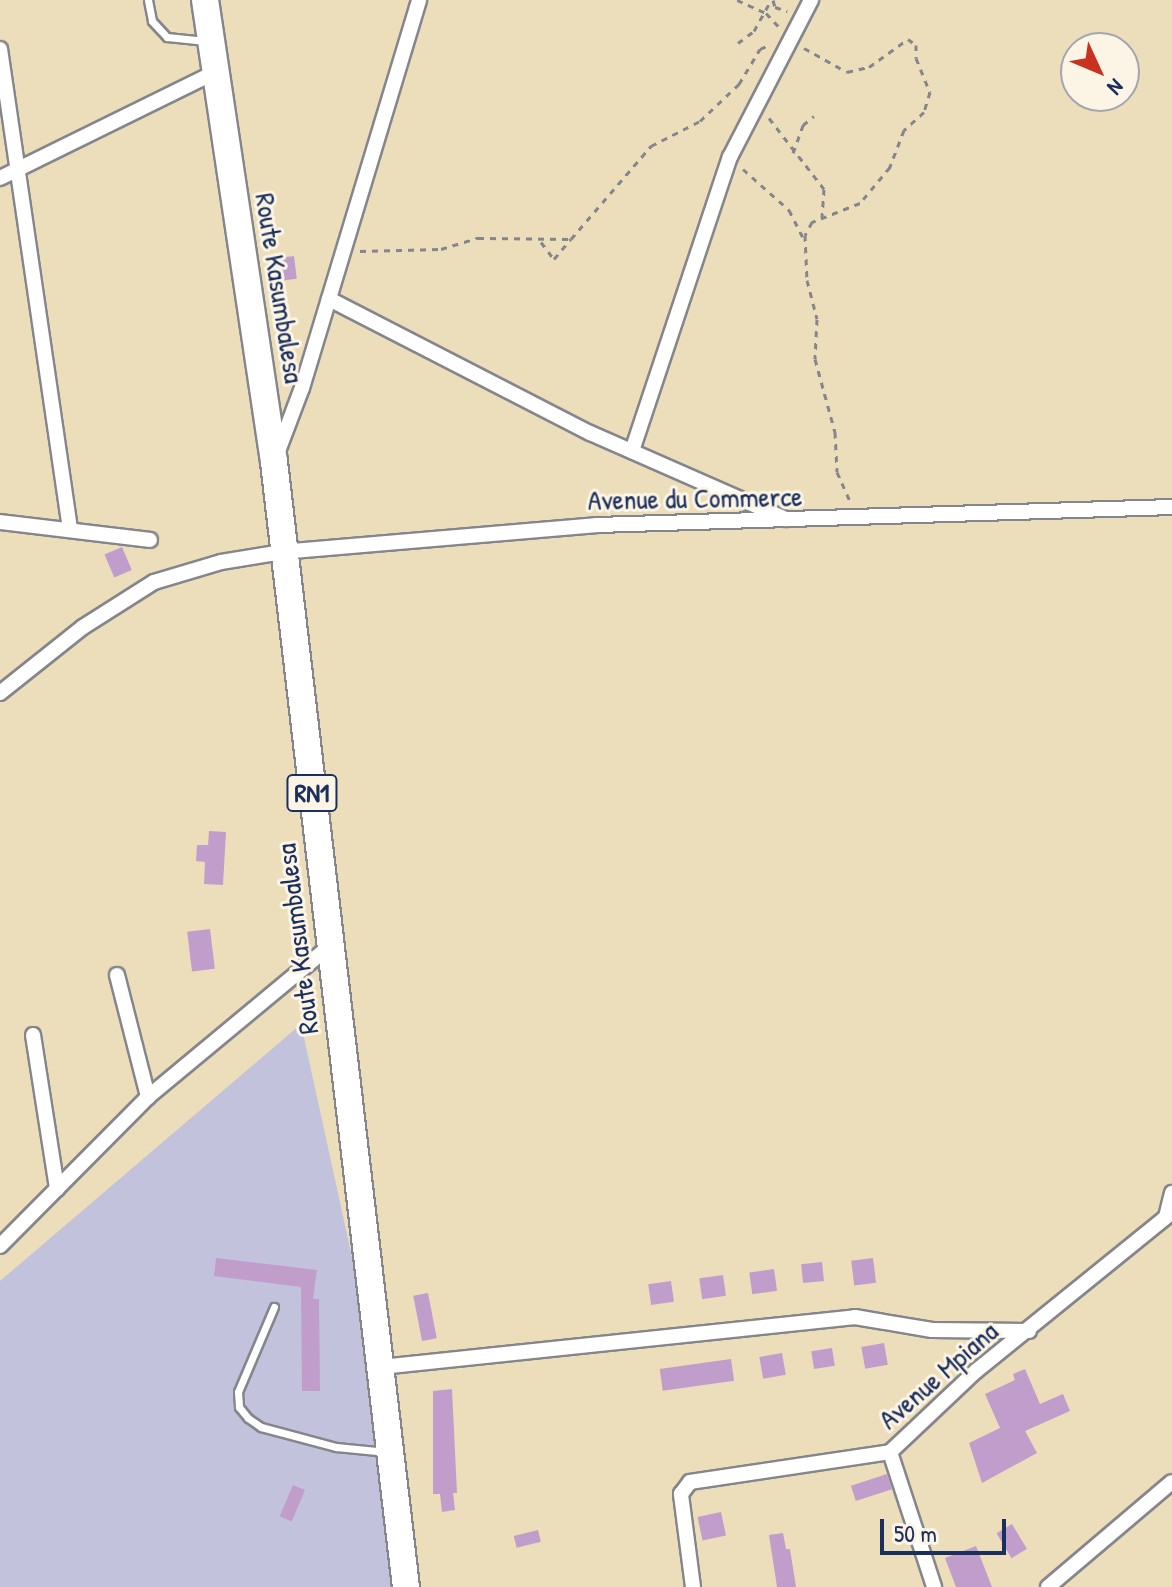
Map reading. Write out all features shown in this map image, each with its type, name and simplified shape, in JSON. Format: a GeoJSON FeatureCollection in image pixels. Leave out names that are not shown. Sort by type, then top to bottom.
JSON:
{"type":"FeatureCollection","features":[{"type":"Feature","properties":{"kind":"highway","name":"Route Kasumbalesa"},"geometry":{"type":"LineString","coordinates":[[205,0],[274,462],[282,552],[406,1587]]}},
{"type":"Feature","properties":{"kind":"street"},"geometry":{"type":"LineString","coordinates":[[274,462],[329,299],[419,0]]}},
{"type":"Feature","properties":{"kind":"street"},"geometry":{"type":"LineString","coordinates":[[632,451],[730,157],[811,0]]}},
{"type":"Feature","properties":{"kind":"street"},"geometry":{"type":"LineString","coordinates":[[0,49],[70,527]]}},
{"type":"Feature","properties":{"kind":"street"},"geometry":{"type":"LineString","coordinates":[[0,178],[215,72]]}},
{"type":"Feature","properties":{"kind":"street"},"geometry":{"type":"LineString","coordinates":[[329,299],[632,451],[794,522]]}},
{"type":"Feature","properties":{"kind":"street","name":"Avenue du Commerce"},"geometry":{"type":"LineString","coordinates":[[0,693],[83,627],[154,582],[221,562],[282,552],[597,525],[794,522],[1172,507]]}},
{"type":"Feature","properties":{"kind":"street"},"geometry":{"type":"LineString","coordinates":[[0,522],[70,527],[150,540]]}},
{"type":"Feature","properties":{"kind":"street"},"geometry":{"type":"LineString","coordinates":[[0,1246],[148,1097],[331,945]]}},
{"type":"Feature","properties":{"kind":"street"},"geometry":{"type":"LineString","coordinates":[[117,975],[148,1097]]}},
{"type":"Feature","properties":{"kind":"street"},"geometry":{"type":"LineString","coordinates":[[33,1035],[57,1189]]}},
{"type":"Feature","properties":{"kind":"street","name":"Avenue Mpiana"},"geometry":{"type":"LineString","coordinates":[[693,1587],[681,1494],[690,1482],[890,1452],[976,1371],[1169,1215],[1172,1193]]}},
{"type":"Feature","properties":{"kind":"street"},"geometry":{"type":"LineString","coordinates":[[381,1367],[855,1317],[932,1330],[1029,1331]]}},
{"type":"Feature","properties":{"kind":"street"},"geometry":{"type":"LineString","coordinates":[[890,1452],[934,1587]]}},
{"type":"Feature","properties":{"kind":"street"},"geometry":{"type":"LineString","coordinates":[[1048,1587],[1172,1482]]}},
{"type":"Feature","properties":{"kind":"lane"},"geometry":{"type":"LineString","coordinates":[[148,0],[152,21],[167,37],[211,41]]}},
{"type":"Feature","properties":{"kind":"lane"},"geometry":{"type":"LineString","coordinates":[[274,1307],[238,1392],[239,1407],[261,1427],[336,1447],[389,1453]]}},
{"type":"Feature","properties":{"kind":"path"},"geometry":{"type":"LineString","coordinates":[[737,0],[766,13]]}},
{"type":"Feature","properties":{"kind":"path"},"geometry":{"type":"LineString","coordinates":[[738,43],[766,13],[771,0]]}},
{"type":"Feature","properties":{"kind":"path"},"geometry":{"type":"LineString","coordinates":[[804,240],[812,222],[860,203],[890,167],[904,130],[924,112],[930,92],[916,58],[916,45],[908,39],[859,71],[835,69],[810,55]]}},
{"type":"Feature","properties":{"kind":"path"},"geometry":{"type":"LineString","coordinates":[[541,242],[554,259],[651,146],[700,121],[739,84],[763,45],[789,46]]}},
{"type":"Feature","properties":{"kind":"path"},"geometry":{"type":"LineString","coordinates":[[758,99],[793,153],[824,189],[822,217]]}},
{"type":"Feature","properties":{"kind":"path"},"geometry":{"type":"LineString","coordinates":[[793,153],[803,125],[814,116]]}},
{"type":"Feature","properties":{"kind":"path"},"geometry":{"type":"LineString","coordinates":[[730,157],[789,210],[804,240],[807,280],[817,319],[815,359],[835,432],[837,472],[854,520]]}},
{"type":"Feature","properties":{"kind":"path"},"geometry":{"type":"LineString","coordinates":[[344,250],[441,249],[478,238],[541,242],[571,239]]}},
{"type":"Feature","properties":{"kind":"shaded area"},"geometry":{"type":"Polygon","coordinates":[[[301,1024],[376,1367],[398,1587],[0,1587],[0,1281],[301,1024]]]}},
{"type":"Feature","properties":{"kind":"building"},"geometry":{"type":"Polygon","coordinates":[[[294,256],[297,279],[279,281],[276,258],[294,256]]]}},
{"type":"Feature","properties":{"kind":"building"},"geometry":{"type":"Polygon","coordinates":[[[122,547],[132,570],[114,577],[105,554],[122,547]]]}},
{"type":"Feature","properties":{"kind":"building"},"geometry":{"type":"Polygon","coordinates":[[[209,831],[226,832],[223,885],[204,884],[205,862],[196,861],[197,845],[208,845],[209,831]]]}},
{"type":"Feature","properties":{"kind":"building"},"geometry":{"type":"Polygon","coordinates":[[[210,929],[215,969],[192,972],[187,932],[210,929]]]}},
{"type":"Feature","properties":{"kind":"building"},"geometry":{"type":"Polygon","coordinates":[[[216,1258],[317,1270],[313,1299],[319,1299],[320,1391],[302,1391],[301,1287],[214,1276],[216,1258]]]}},
{"type":"Feature","properties":{"kind":"building"},"geometry":{"type":"Polygon","coordinates":[[[873,1258],[876,1283],[854,1285],[851,1261],[873,1258]]]}},
{"type":"Feature","properties":{"kind":"building"},"geometry":{"type":"Polygon","coordinates":[[[822,1262],[824,1281],[803,1283],[801,1264],[822,1262]]]}},
{"type":"Feature","properties":{"kind":"building"},"geometry":{"type":"Polygon","coordinates":[[[774,1269],[777,1291],[752,1294],[749,1272],[774,1269]]]}},
{"type":"Feature","properties":{"kind":"building"},"geometry":{"type":"Polygon","coordinates":[[[723,1275],[726,1296],[702,1299],[699,1278],[723,1275]]]}},
{"type":"Feature","properties":{"kind":"building"},"geometry":{"type":"Polygon","coordinates":[[[671,1281],[674,1302],[651,1305],[648,1284],[671,1281]]]}},
{"type":"Feature","properties":{"kind":"building"},"geometry":{"type":"Polygon","coordinates":[[[428,1293],[437,1338],[422,1341],[413,1296],[428,1293]]]}},
{"type":"Feature","properties":{"kind":"building"},"geometry":{"type":"Polygon","coordinates":[[[884,1343],[888,1365],[865,1369],[861,1347],[884,1343]]]}},
{"type":"Feature","properties":{"kind":"building"},"geometry":{"type":"Polygon","coordinates":[[[832,1348],[835,1366],[814,1369],[811,1351],[832,1348]]]}},
{"type":"Feature","properties":{"kind":"building"},"geometry":{"type":"Polygon","coordinates":[[[782,1353],[786,1375],[763,1379],[759,1357],[782,1353]]]}},
{"type":"Feature","properties":{"kind":"building"},"geometry":{"type":"Polygon","coordinates":[[[731,1359],[734,1381],[663,1391],[660,1369],[731,1359]]]}},
{"type":"Feature","properties":{"kind":"building"},"geometry":{"type":"Polygon","coordinates":[[[1025,1369],[1040,1404],[1063,1394],[1070,1411],[1025,1431],[1037,1453],[982,1483],[969,1443],[1000,1428],[985,1394],[1015,1380],[1013,1374],[1025,1369]]]}},
{"type":"Feature","properties":{"kind":"building"},"geometry":{"type":"Polygon","coordinates":[[[452,1389],[457,1493],[453,1493],[455,1510],[442,1512],[440,1494],[433,1494],[433,1391],[452,1389]]]}},
{"type":"Feature","properties":{"kind":"building"},"geometry":{"type":"Polygon","coordinates":[[[887,1474],[892,1489],[856,1501],[851,1486],[887,1474]]]}},
{"type":"Feature","properties":{"kind":"building"},"geometry":{"type":"Polygon","coordinates":[[[293,1485],[305,1490],[292,1521],[280,1516],[293,1485]]]}},
{"type":"Feature","properties":{"kind":"building"},"geometry":{"type":"Polygon","coordinates":[[[721,1512],[726,1535],[703,1540],[698,1517],[721,1512]]]}},
{"type":"Feature","properties":{"kind":"building"},"geometry":{"type":"Polygon","coordinates":[[[1012,1524],[1027,1549],[1012,1558],[997,1533],[1012,1524]]]}},
{"type":"Feature","properties":{"kind":"building"},"geometry":{"type":"Polygon","coordinates":[[[538,1530],[541,1542],[517,1548],[514,1536],[538,1530]]]}},
{"type":"Feature","properties":{"kind":"building"},"geometry":{"type":"Polygon","coordinates":[[[783,1533],[786,1549],[790,1549],[796,1587],[777,1587],[769,1535],[783,1533]]]}},
{"type":"Feature","properties":{"kind":"building"},"geometry":{"type":"Polygon","coordinates":[[[976,1546],[992,1587],[956,1587],[945,1558],[976,1546]]]}}]}
